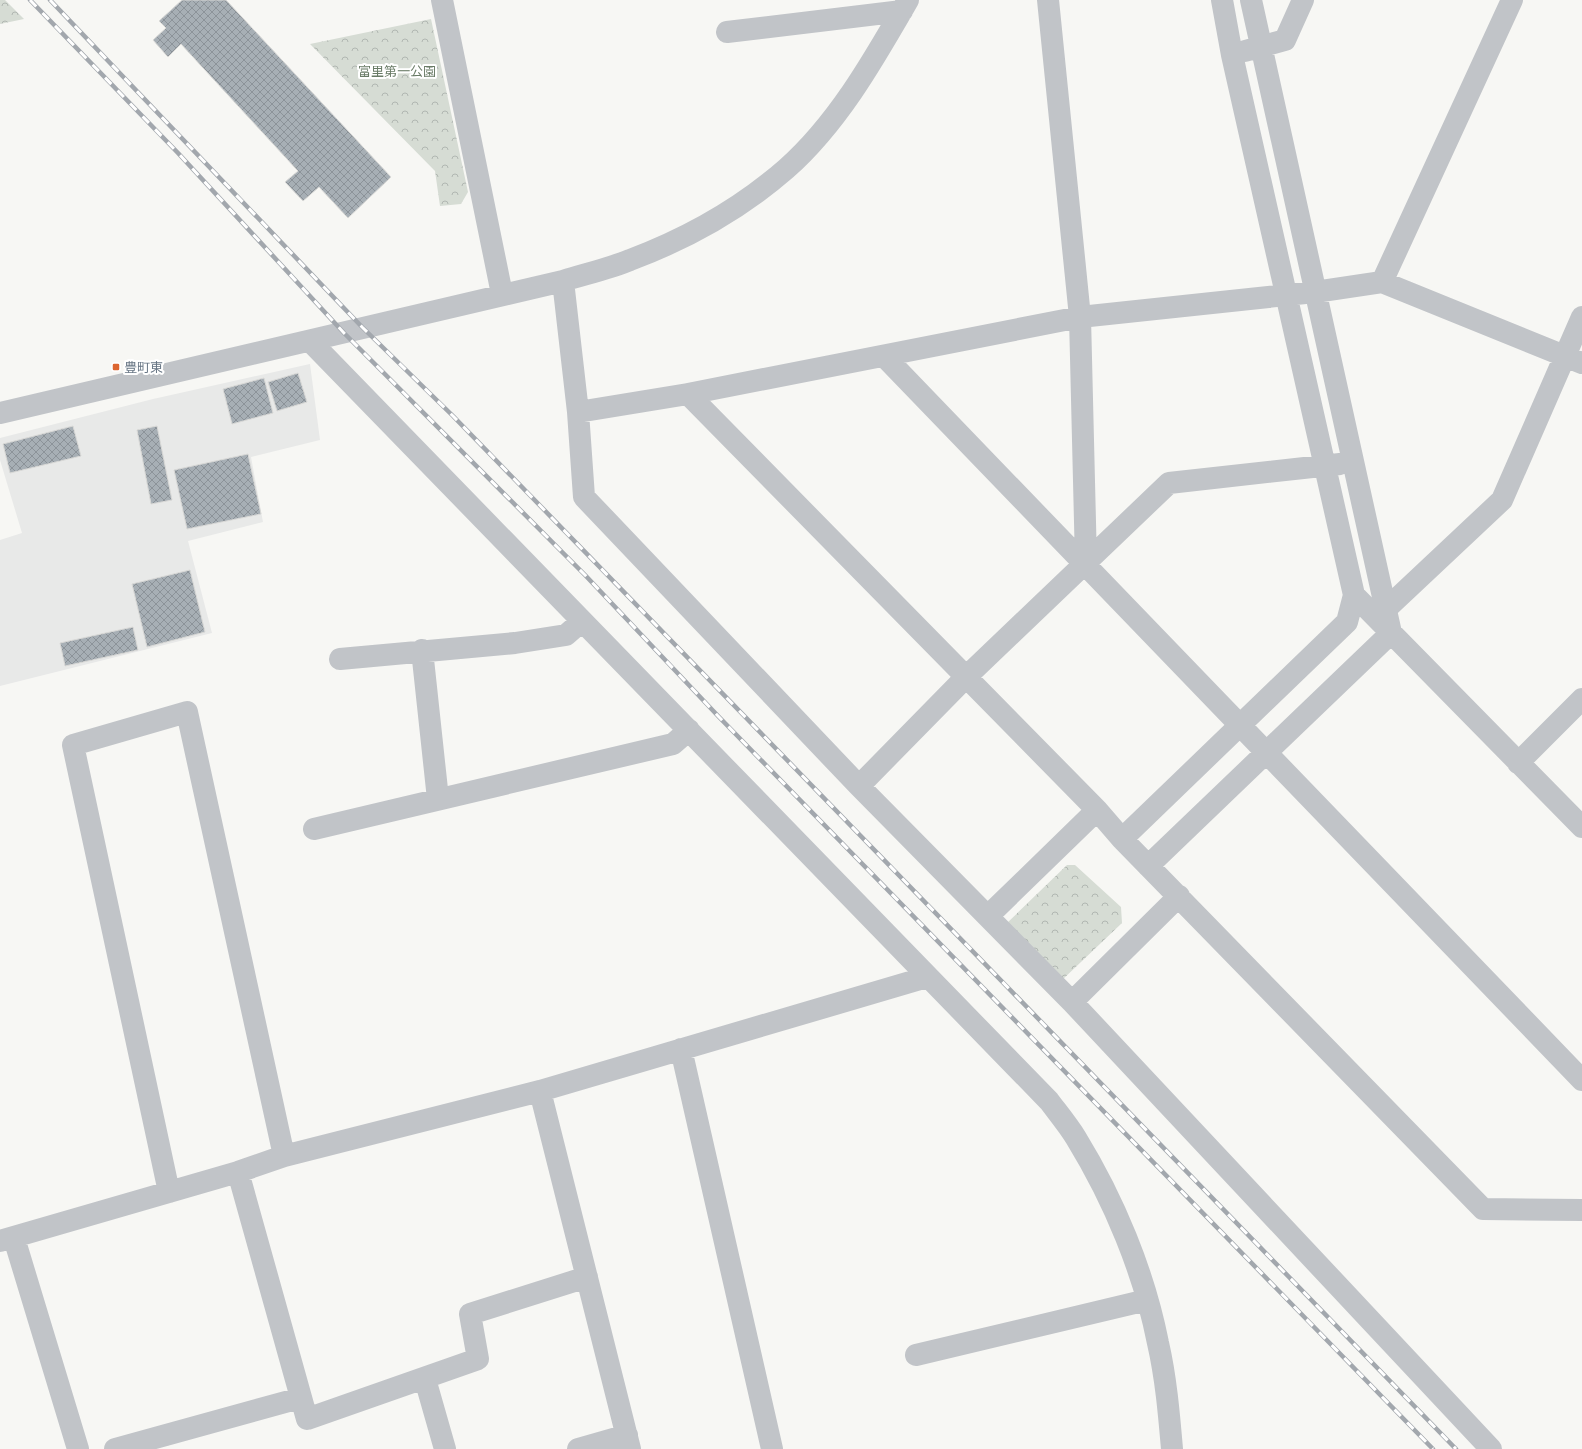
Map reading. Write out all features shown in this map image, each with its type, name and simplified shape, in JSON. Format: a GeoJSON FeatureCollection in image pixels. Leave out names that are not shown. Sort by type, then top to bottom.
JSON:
{"type":"FeatureCollection","features":[{"type":"Feature","properties":{"kind":"street"},"geometry":{"type":"LineString","coordinates":[[442,0],[502,294]]}},
{"type":"Feature","properties":{"kind":"street"},"geometry":{"type":"LineString","coordinates":[[1048,0],[1080,317],[1086,563]]}},
{"type":"Feature","properties":{"kind":"street"},"geometry":{"type":"LineString","coordinates":[[1122,839],[1347,622],[1354,595],[1232,55],[1222,0]]}},
{"type":"Feature","properties":{"kind":"street"},"geometry":{"type":"LineString","coordinates":[[1251,0],[1391,633]]}},
{"type":"Feature","properties":{"kind":"street"},"geometry":{"type":"LineString","coordinates":[[1232,55],[1285,40],[1304,0]]}},
{"type":"Feature","properties":{"kind":"street"},"geometry":{"type":"LineString","coordinates":[[1382,282],[1512,0]]}},
{"type":"Feature","properties":{"kind":"street"},"geometry":{"type":"LineString","coordinates":[[727,32],[905,5]]}},
{"type":"Feature","properties":{"kind":"street"},"geometry":{"type":"LineString","coordinates":[[0,413],[310,341],[502,294],[563,281],[629,261],[689,234],[742,203],[781,173],[824,129],[859,81],[905,5]]}},
{"type":"Feature","properties":{"kind":"street"},"geometry":{"type":"LineString","coordinates":[[563,281],[578,412],[584,497],[859,786],[1072,1002],[1491,1449]]}},
{"type":"Feature","properties":{"kind":"street"},"geometry":{"type":"LineString","coordinates":[[578,412],[688,394],[1080,317],[1315,292],[1382,282],[1573,360]]}},
{"type":"Feature","properties":{"kind":"street"},"geometry":{"type":"LineString","coordinates":[[1386,609],[1502,500],[1573,360],[1582,317]]}},
{"type":"Feature","properties":{"kind":"street"},"geometry":{"type":"LineString","coordinates":[[310,341],[1049,1101],[1075,1136],[1098,1177],[1122,1229],[1147,1300],[1158,1343],[1172,1449]]}},
{"type":"Feature","properties":{"kind":"street"},"geometry":{"type":"LineString","coordinates":[[884,356],[1086,563],[1582,1080]]}},
{"type":"Feature","properties":{"kind":"street"},"geometry":{"type":"LineString","coordinates":[[688,394],[965,678],[1097,810],[1148,866],[1179,896],[1483,1209],[1582,1210]]}},
{"type":"Feature","properties":{"kind":"street"},"geometry":{"type":"LineString","coordinates":[[859,786],[965,678],[1169,483],[1353,462]]}},
{"type":"Feature","properties":{"kind":"street"},"geometry":{"type":"LineString","coordinates":[[1354,595],[1582,827]]}},
{"type":"Feature","properties":{"kind":"street"},"geometry":{"type":"LineString","coordinates":[[340,659],[422,650],[515,643],[566,635],[582,621]]}},
{"type":"Feature","properties":{"kind":"street"},"geometry":{"type":"LineString","coordinates":[[1148,866],[1391,633]]}},
{"type":"Feature","properties":{"kind":"street"},"geometry":{"type":"LineString","coordinates":[[422,650],[438,799]]}},
{"type":"Feature","properties":{"kind":"street"},"geometry":{"type":"LineString","coordinates":[[1518,763],[1582,699]]}},
{"type":"Feature","properties":{"kind":"street"},"geometry":{"type":"LineString","coordinates":[[169,1192],[73,745],[187,712],[284,1156]]}},
{"type":"Feature","properties":{"kind":"street"},"geometry":{"type":"LineString","coordinates":[[314,829],[673,744],[689,730]]}},
{"type":"Feature","properties":{"kind":"street"},"geometry":{"type":"LineString","coordinates":[[988,916],[1097,810]]}},
{"type":"Feature","properties":{"kind":"street"},"geometry":{"type":"LineString","coordinates":[[1072,1002],[1179,896]]}},
{"type":"Feature","properties":{"kind":"street"},"geometry":{"type":"LineString","coordinates":[[78,1449],[7,1239],[238,1172],[284,1156],[540,1091],[927,977]]}},
{"type":"Feature","properties":{"kind":"street"},"geometry":{"type":"LineString","coordinates":[[681,1049],[772,1449]]}},
{"type":"Feature","properties":{"kind":"street"},"geometry":{"type":"LineString","coordinates":[[540,1091],[629,1442],[578,1449]]}},
{"type":"Feature","properties":{"kind":"street"},"geometry":{"type":"LineString","coordinates":[[238,1172],[307,1419],[478,1359],[470,1314],[587,1277]]}},
{"type":"Feature","properties":{"kind":"street"},"geometry":{"type":"LineString","coordinates":[[916,1356],[1147,1300]]}},
{"type":"Feature","properties":{"kind":"street"},"geometry":{"type":"LineString","coordinates":[[424,1379],[445,1449]]}},
{"type":"Feature","properties":{"kind":"street"},"geometry":{"type":"LineString","coordinates":[[115,1449],[300,1398]]}},
{"type":"Feature","properties":{"kind":"shaded area"},"geometry":{"type":"Polygon","coordinates":[[[310,364],[320,440],[251,457],[263,522],[188,541],[212,633],[0,686],[0,540],[22,533],[0,460],[0,438],[153,399],[310,364]]]}},
{"type":"Feature","properties":{"kind":"green space"},"geometry":{"type":"Polygon","coordinates":[[[0,0],[5,0],[24,19],[0,24],[0,0]]]}},
{"type":"Feature","properties":{"kind":"green space","name":"富里第一公園"},"geometry":{"type":"Polygon","coordinates":[[[431,19],[468,192],[461,204],[440,206],[435,171],[310,44],[431,19]]]}},
{"type":"Feature","properties":{"kind":"green space"},"geometry":{"type":"Polygon","coordinates":[[[1067,865],[1075,865],[1121,907],[1122,923],[1061,981],[1006,924],[1067,865]]]}},
{"type":"Feature","properties":{"kind":"building"},"geometry":{"type":"Polygon","coordinates":[[[182,0],[226,0],[391,177],[348,218],[319,187],[303,201],[285,182],[298,171],[181,44],[168,57],[153,40],[166,28],[159,21],[182,0]]]}},
{"type":"Feature","properties":{"kind":"building"},"geometry":{"type":"Polygon","coordinates":[[[298,373],[307,402],[277,411],[268,382],[298,373]]]}},
{"type":"Feature","properties":{"kind":"building"},"geometry":{"type":"Polygon","coordinates":[[[264,378],[273,413],[232,424],[223,389],[264,378]]]}},
{"type":"Feature","properties":{"kind":"building"},"geometry":{"type":"Polygon","coordinates":[[[73,426],[81,456],[10,473],[3,444],[73,426]]]}},
{"type":"Feature","properties":{"kind":"building"},"geometry":{"type":"Polygon","coordinates":[[[157,426],[172,500],[151,504],[137,430],[157,426]]]}},
{"type":"Feature","properties":{"kind":"building"},"geometry":{"type":"Polygon","coordinates":[[[248,454],[261,514],[187,529],[174,470],[248,454]]]}},
{"type":"Feature","properties":{"kind":"building"},"geometry":{"type":"Polygon","coordinates":[[[190,570],[205,632],[147,647],[132,584],[190,570]]]}},
{"type":"Feature","properties":{"kind":"building"},"geometry":{"type":"Polygon","coordinates":[[[133,627],[138,650],[65,666],[60,643],[133,627]]]}},
{"type":"Feature","properties":{"kind":"railway"},"geometry":{"type":"LineString","coordinates":[[30,0],[178,153],[344,333],[585,575],[719,717],[1433,1449]]}},
{"type":"Feature","properties":{"kind":"railway"},"geometry":{"type":"LineString","coordinates":[[50,0],[362,327],[453,416],[1456,1449]]}},
{"type":"Feature","properties":{"kind":"place","name":"豊町東"},"geometry":{"type":"Point","coordinates":[116,367]}}]}
